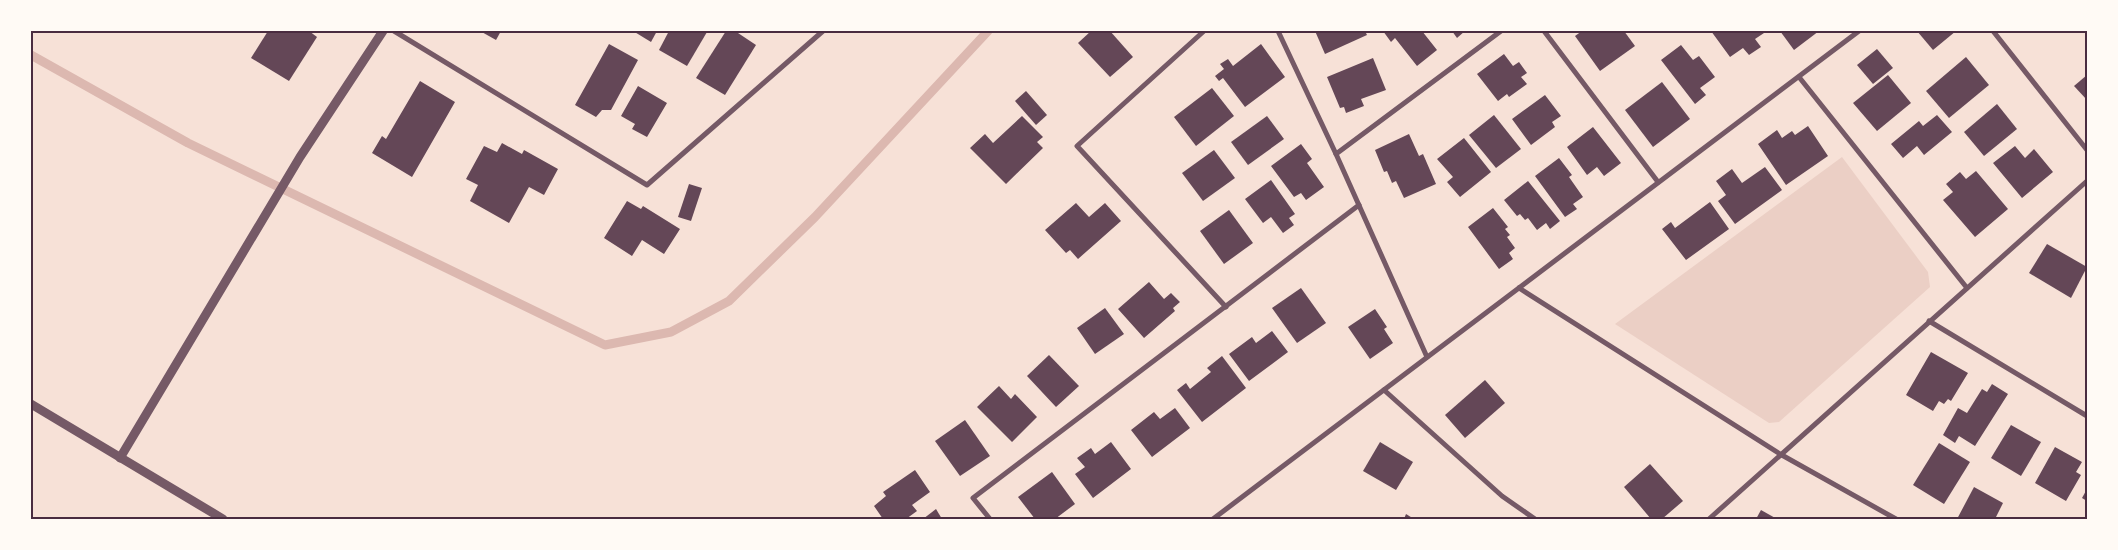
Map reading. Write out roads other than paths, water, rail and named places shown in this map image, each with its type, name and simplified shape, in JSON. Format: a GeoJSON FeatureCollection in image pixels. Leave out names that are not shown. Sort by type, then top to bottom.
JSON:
{"type":"FeatureCollection","features":[{"type":"Feature","properties":{"kind":"street"},"geometry":{"type":"LineString","coordinates":[[120,458],[300,157],[383,31]]}},
{"type":"Feature","properties":{"kind":"street"},"geometry":{"type":"LineString","coordinates":[[394,31],[648,185],[823,31]]}},
{"type":"Feature","properties":{"kind":"street"},"geometry":{"type":"LineString","coordinates":[[811,31],[818,35]]}},
{"type":"Feature","properties":{"kind":"street"},"geometry":{"type":"LineString","coordinates":[[1204,31],[1077,146],[1226,306]]}},
{"type":"Feature","properties":{"kind":"street"},"geometry":{"type":"LineString","coordinates":[[1278,31],[1360,205],[1427,357]]}},
{"type":"Feature","properties":{"kind":"street"},"geometry":{"type":"LineString","coordinates":[[1336,154],[1501,31]]}},
{"type":"Feature","properties":{"kind":"street"},"geometry":{"type":"LineString","coordinates":[[1544,31],[1658,182]]}},
{"type":"Feature","properties":{"kind":"street"},"geometry":{"type":"LineString","coordinates":[[1213,519],[1859,31]]}},
{"type":"Feature","properties":{"kind":"street"},"geometry":{"type":"LineString","coordinates":[[1993,31],[2087,150]]}},
{"type":"Feature","properties":{"kind":"street"},"geometry":{"type":"LineString","coordinates":[[1799,77],[1967,288]]}},
{"type":"Feature","properties":{"kind":"street"},"geometry":{"type":"LineString","coordinates":[[1709,519],[2087,181]]}},
{"type":"Feature","properties":{"kind":"street"},"geometry":{"type":"LineString","coordinates":[[990,519],[973,498],[1360,205]]}},
{"type":"Feature","properties":{"kind":"street"},"geometry":{"type":"LineString","coordinates":[[1519,288],[1780,454],[1896,519]]}},
{"type":"Feature","properties":{"kind":"street"},"geometry":{"type":"LineString","coordinates":[[1929,321],[2087,416]]}},
{"type":"Feature","properties":{"kind":"street"},"geometry":{"type":"LineString","coordinates":[[1384,390],[1502,496],[1535,519]]}},
{"type":"Feature","properties":{"kind":"street"},"geometry":{"type":"LineString","coordinates":[[31,404],[223,519]]}},
{"type":"Feature","properties":{"kind":"waterway"},"geometry":{"type":"LineString","coordinates":[[31,55],[188,143],[605,345],[671,332],[729,301],[815,217],[988,31]]}}]}
